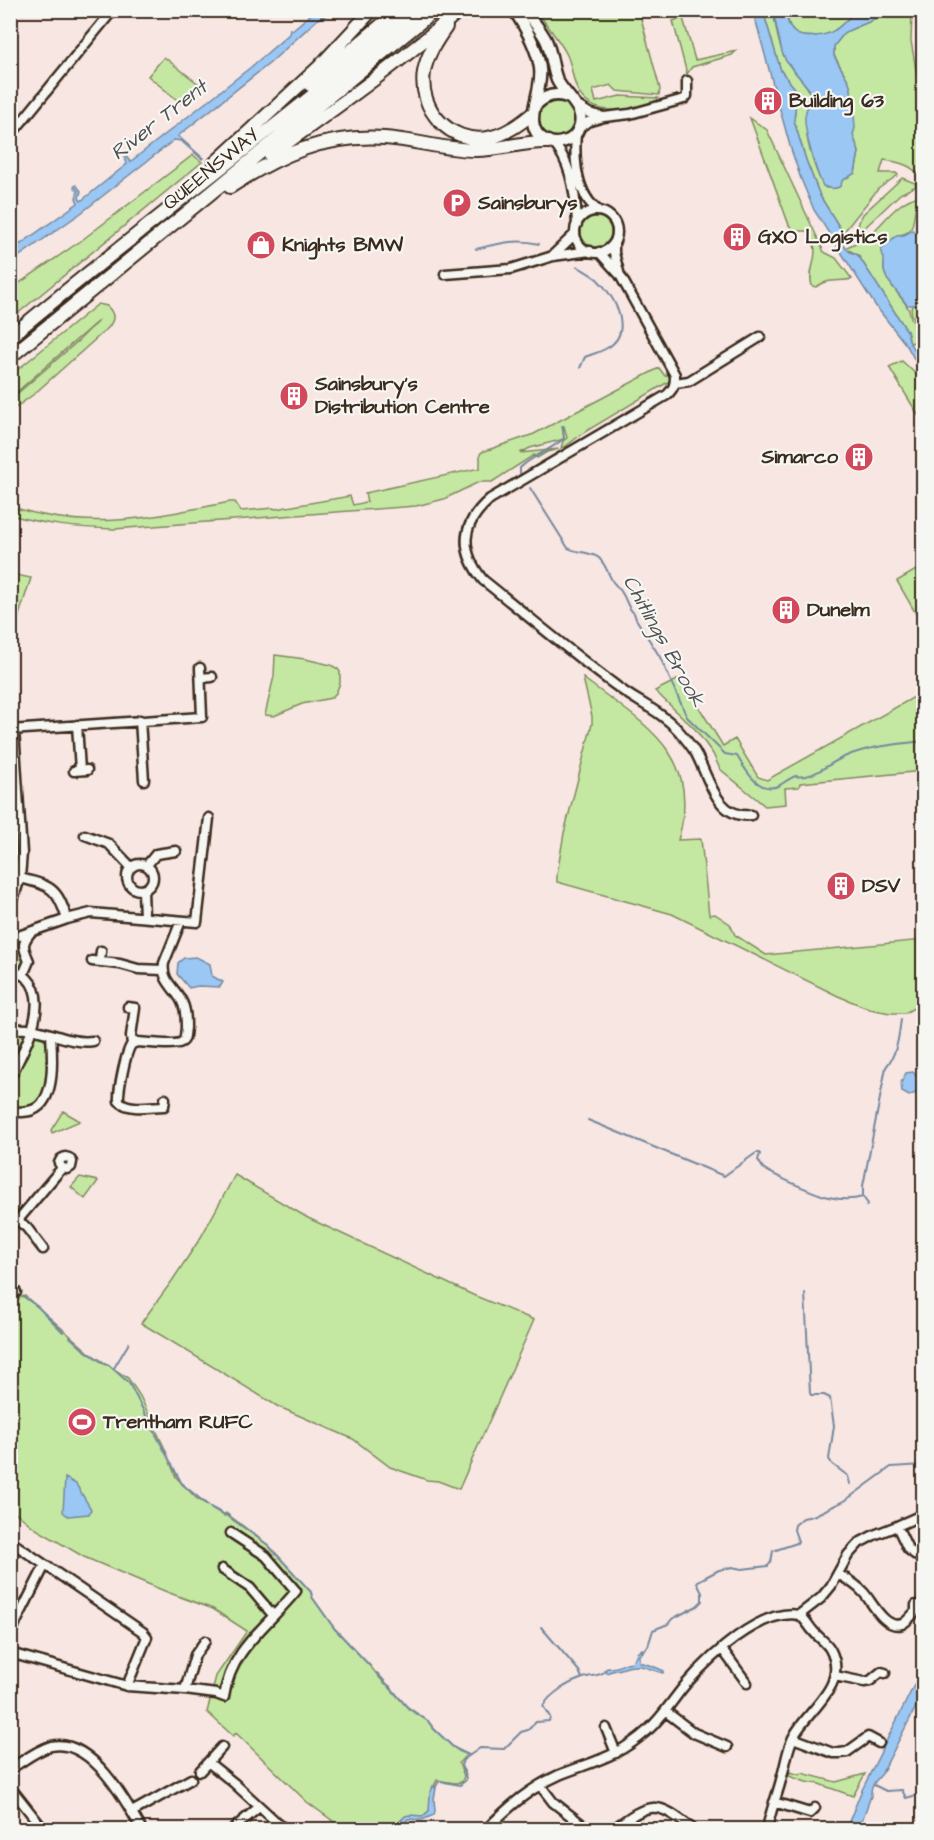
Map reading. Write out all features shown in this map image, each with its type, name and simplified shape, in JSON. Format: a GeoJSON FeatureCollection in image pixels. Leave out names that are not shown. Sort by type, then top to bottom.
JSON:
{"type":"FeatureCollection","features":[{"type":"Feature","properties":{"kind":"highway"},"geometry":{"type":"LineString","coordinates":[[171,206],[318,68],[372,10]]}},
{"type":"Feature","properties":{"kind":"highway"},"geometry":{"type":"LineString","coordinates":[[227,151],[350,53],[399,10]]}},
{"type":"Feature","properties":{"kind":"highway","name":"QUEENSWAY"},"geometry":{"type":"LineString","coordinates":[[10,337],[417,10]]}},
{"type":"Feature","properties":{"kind":"highway","name":"QUEENSWAY"},"geometry":{"type":"LineString","coordinates":[[10,357],[435,10]]}},
{"type":"Feature","properties":{"kind":"highway"},"geometry":{"type":"LineString","coordinates":[[177,222],[356,94],[458,12]]}},
{"type":"Feature","properties":{"kind":"highway"},"geometry":{"type":"LineString","coordinates":[[458,12],[430,53],[423,74],[423,88],[432,113],[451,131],[463,136],[487,138],[515,128],[534,110]]}},
{"type":"Feature","properties":{"kind":"highway"},"geometry":{"type":"LineString","coordinates":[[177,222],[277,158],[302,148],[330,141],[366,137],[385,138],[456,149],[478,150],[521,143],[551,142]]}},
{"type":"Feature","properties":{"kind":"main road"},"geometry":{"type":"LineString","coordinates":[[514,10],[530,36],[540,68],[541,80],[534,110],[534,129],[541,138],[551,142],[567,140],[577,131],[580,116],[573,101],[557,79],[545,39],[525,10]]}},
{"type":"Feature","properties":{"kind":"main road"},"geometry":{"type":"LineString","coordinates":[[534,110],[543,98],[553,94],[573,101]]}},
{"type":"Feature","properties":{"kind":"street"},"geometry":{"type":"LineString","coordinates":[[10,136],[113,10]]}},
{"type":"Feature","properties":{"kind":"street"},"geometry":{"type":"LineString","coordinates":[[687,81],[687,96],[684,99],[630,114],[590,121],[577,131],[576,164],[585,196],[592,206],[610,216],[615,223],[617,234],[614,253],[620,275],[675,375],[673,389],[490,499],[472,519],[467,550],[473,567],[483,580],[609,681],[676,728],[696,753],[712,789],[728,809],[737,814],[751,814]]}},
{"type":"Feature","properties":{"kind":"street"},"geometry":{"type":"LineString","coordinates":[[573,101],[589,113],[604,117]]}},
{"type":"Feature","properties":{"kind":"street"},"geometry":{"type":"LineString","coordinates":[[551,142],[560,149],[566,159],[580,245],[594,252],[620,275]]}},
{"type":"Feature","properties":{"kind":"street"},"geometry":{"type":"LineString","coordinates":[[553,256],[576,229],[585,214],[599,211]]}},
{"type":"Feature","properties":{"kind":"street"},"geometry":{"type":"LineString","coordinates":[[445,274],[511,269],[553,256],[607,249],[614,243]]}},
{"type":"Feature","properties":{"kind":"street"},"geometry":{"type":"LineString","coordinates":[[675,383],[689,381],[760,337]]}},
{"type":"Feature","properties":{"kind":"street"},"geometry":{"type":"LineString","coordinates":[[13,893],[20,878],[22,853],[12,730],[140,720],[202,720],[200,668]]}},
{"type":"Feature","properties":{"kind":"street"},"geometry":{"type":"LineString","coordinates":[[201,678],[212,677]]}},
{"type":"Feature","properties":{"kind":"street"},"geometry":{"type":"LineString","coordinates":[[140,720],[144,780]]}},
{"type":"Feature","properties":{"kind":"street"},"geometry":{"type":"LineString","coordinates":[[77,725],[80,770]]}},
{"type":"Feature","properties":{"kind":"street"},"geometry":{"type":"LineString","coordinates":[[10,939],[67,919],[101,912],[196,922],[208,818]]}},
{"type":"Feature","properties":{"kind":"street"},"geometry":{"type":"LineString","coordinates":[[85,835],[109,844],[131,867]]}},
{"type":"Feature","properties":{"kind":"street"},"geometry":{"type":"LineString","coordinates":[[147,865],[156,854],[176,851]]}},
{"type":"Feature","properties":{"kind":"street"},"geometry":{"type":"LineString","coordinates":[[137,864],[147,865],[152,870],[154,878],[150,886],[143,890],[134,889],[128,882],[127,873],[137,864]]}},
{"type":"Feature","properties":{"kind":"street"},"geometry":{"type":"LineString","coordinates":[[20,878],[50,887],[62,902],[67,919]]}},
{"type":"Feature","properties":{"kind":"street"},"geometry":{"type":"LineString","coordinates":[[143,890],[144,917]]}},
{"type":"Feature","properties":{"kind":"street"},"geometry":{"type":"LineString","coordinates":[[164,1106],[123,1105],[118,1095],[128,1048],[132,1044],[136,1042],[174,1044],[183,1041],[186,1016],[182,1000],[169,985],[162,970],[180,921]]}},
{"type":"Feature","properties":{"kind":"street"},"geometry":{"type":"LineString","coordinates":[[23,975],[29,961],[24,950],[24,940],[31,931]]}},
{"type":"Feature","properties":{"kind":"street"},"geometry":{"type":"LineString","coordinates":[[101,951],[96,961],[138,969],[162,970]]}},
{"type":"Feature","properties":{"kind":"street"},"geometry":{"type":"LineString","coordinates":[[10,970],[23,975],[32,985],[37,999],[33,1028],[10,1078]]}},
{"type":"Feature","properties":{"kind":"street"},"geometry":{"type":"LineString","coordinates":[[132,1044],[131,1036],[136,1007]]}},
{"type":"Feature","properties":{"kind":"street"},"geometry":{"type":"LineString","coordinates":[[10,1030],[33,1028],[73,1042],[93,1041]]}},
{"type":"Feature","properties":{"kind":"street"},"geometry":{"type":"LineString","coordinates":[[10,1112],[32,1110],[44,1102],[50,1086],[51,1034]]}},
{"type":"Feature","properties":{"kind":"street"},"geometry":{"type":"LineString","coordinates":[[44,1250],[14,1217],[62,1168]]}},
{"type":"Feature","properties":{"kind":"street"},"geometry":{"type":"LineString","coordinates":[[486,1830],[511,1804],[540,1785],[616,1754],[635,1741],[651,1728],[694,1675],[722,1649],[753,1627],[771,1618],[799,1614],[821,1598],[831,1586],[848,1555],[860,1543],[874,1534],[897,1527],[924,1514]]}},
{"type":"Feature","properties":{"kind":"street"},"geometry":{"type":"LineString","coordinates":[[897,1527],[908,1549],[924,1561]]}},
{"type":"Feature","properties":{"kind":"street"},"geometry":{"type":"LineString","coordinates":[[10,1653],[127,1686],[185,1690],[224,1697],[233,1664],[247,1642],[296,1591],[266,1556],[231,1533]]}},
{"type":"Feature","properties":{"kind":"street"},"geometry":{"type":"LineString","coordinates":[[10,1541],[143,1632],[147,1637],[127,1686]]}},
{"type":"Feature","properties":{"kind":"street"},"geometry":{"type":"LineString","coordinates":[[10,1634],[45,1565]]}},
{"type":"Feature","properties":{"kind":"street"},"geometry":{"type":"LineString","coordinates":[[222,1569],[250,1588],[273,1615]]}},
{"type":"Feature","properties":{"kind":"street"},"geometry":{"type":"LineString","coordinates":[[838,1574],[865,1593],[873,1608],[900,1628],[917,1609]]}},
{"type":"Feature","properties":{"kind":"street"},"geometry":{"type":"LineString","coordinates":[[767,1830],[793,1738],[804,1719],[828,1693],[835,1676],[834,1658],[829,1647],[799,1614]]}},
{"type":"Feature","properties":{"kind":"street"},"geometry":{"type":"LineString","coordinates":[[185,1690],[195,1655],[205,1641]]}},
{"type":"Feature","properties":{"kind":"street"},"geometry":{"type":"LineString","coordinates":[[722,1649],[747,1678]]}},
{"type":"Feature","properties":{"kind":"street"},"geometry":{"type":"LineString","coordinates":[[835,1676],[864,1682],[870,1681],[882,1671]]}},
{"type":"Feature","properties":{"kind":"street"},"geometry":{"type":"LineString","coordinates":[[665,1712],[694,1734],[722,1747]]}},
{"type":"Feature","properties":{"kind":"street"},"geometry":{"type":"LineString","coordinates":[[610,1732],[616,1754]]}},
{"type":"Feature","properties":{"kind":"street"},"geometry":{"type":"LineString","coordinates":[[793,1738],[840,1754],[847,1752],[868,1734],[879,1743]]}},
{"type":"Feature","properties":{"kind":"street"},"geometry":{"type":"LineString","coordinates":[[10,1769],[51,1746],[69,1746],[94,1761],[110,1779],[142,1830]]}},
{"type":"Feature","properties":{"kind":"street"},"geometry":{"type":"LineString","coordinates":[[200,1771],[222,1747]]}},
{"type":"Feature","properties":{"kind":"street"},"geometry":{"type":"LineString","coordinates":[[209,1763],[285,1830]]}},
{"type":"Feature","properties":{"kind":"street"},"geometry":{"type":"LineString","coordinates":[[132,1812],[190,1779]]}},
{"type":"Feature","properties":{"kind":"street"},"geometry":{"type":"LineString","coordinates":[[540,1785],[553,1802],[589,1830]]}},
{"type":"Feature","properties":{"kind":"street"},"geometry":{"type":"LineString","coordinates":[[10,1787],[44,1830]]}},
{"type":"Feature","properties":{"kind":"street"},"geometry":{"type":"LineString","coordinates":[[774,1802],[812,1814]]}},
{"type":"Feature","properties":{"kind":"street"},"geometry":{"type":"LineString","coordinates":[[232,1830],[259,1807]]}},
{"type":"Feature","properties":{"kind":"street"},"geometry":{"type":"LineString","coordinates":[[612,1830],[642,1809],[654,1807],[672,1812],[694,1830]]}},
{"type":"Feature","properties":{"kind":"green space"},"geometry":{"type":"Polygon","coordinates":[[[537,11],[639,11],[660,89],[659,95],[617,91],[611,85],[593,90],[596,102],[620,96],[658,98],[657,101],[636,108],[613,110],[602,109],[583,99],[577,89],[566,53],[537,11]]]}},
{"type":"Feature","properties":{"kind":"green space"},"geometry":{"type":"Polygon","coordinates":[[[763,11],[773,11],[783,54],[788,64],[809,90],[808,144],[816,170],[826,188],[855,173],[859,152],[853,135],[853,98],[849,82],[834,55],[834,46],[845,32],[885,15],[889,11],[912,11],[911,41],[923,110],[923,180],[916,171],[896,162],[884,160],[880,173],[898,175],[878,189],[843,233],[820,196],[806,160],[794,121],[797,91],[781,71],[763,11]]]}},
{"type":"Feature","properties":{"kind":"green space"},"geometry":{"type":"Polygon","coordinates":[[[786,11],[856,11],[841,26],[831,32],[803,36],[792,30],[786,11]]]}},
{"type":"Feature","properties":{"kind":"green space"},"geometry":{"type":"Polygon","coordinates":[[[683,18],[695,60],[736,51],[732,55],[692,67],[687,74],[673,21],[683,18]]]}},
{"type":"Feature","properties":{"kind":"green space"},"geometry":{"type":"Polygon","coordinates":[[[164,57],[200,85],[181,103],[148,76],[164,57]]]}},
{"type":"Feature","properties":{"kind":"green space"},"geometry":{"type":"Polygon","coordinates":[[[556,100],[570,105],[575,119],[570,133],[556,138],[542,133],[537,119],[542,105],[556,100]]]}},
{"type":"Feature","properties":{"kind":"green space"},"geometry":{"type":"Polygon","coordinates":[[[750,118],[767,130],[824,252],[836,258],[852,279],[829,281],[816,287],[812,286],[811,272],[815,246],[807,231],[794,231],[789,225],[750,118]]]}},
{"type":"Feature","properties":{"kind":"green space"},"geometry":{"type":"Polygon","coordinates":[[[193,155],[202,162],[11,319],[11,289],[82,240],[193,155]]]}},
{"type":"Feature","properties":{"kind":"green space"},"geometry":{"type":"Polygon","coordinates":[[[902,178],[915,183],[916,186],[900,194],[857,235],[863,214],[902,178]]]}},
{"type":"Feature","properties":{"kind":"green space"},"geometry":{"type":"Polygon","coordinates":[[[920,196],[915,208],[912,227],[907,233],[897,235],[884,264],[886,277],[908,307],[914,322],[923,328],[923,335],[910,344],[907,331],[858,255],[845,248],[868,236],[905,202],[920,196]]]}},
{"type":"Feature","properties":{"kind":"green space"},"geometry":{"type":"Polygon","coordinates":[[[596,217],[606,222],[611,232],[606,242],[596,247],[586,242],[581,232],[586,222],[596,217]]]}},
{"type":"Feature","properties":{"kind":"green space"},"geometry":{"type":"Polygon","coordinates":[[[98,304],[107,306],[113,314],[108,328],[34,394],[11,411],[11,399],[99,320],[11,397],[11,375],[98,304]]]}},
{"type":"Feature","properties":{"kind":"green space"},"geometry":{"type":"Polygon","coordinates":[[[912,305],[919,305],[923,309],[923,325],[913,317],[912,305]]]}},
{"type":"Feature","properties":{"kind":"green space"},"geometry":{"type":"Polygon","coordinates":[[[902,361],[918,376],[923,385],[923,423],[889,367],[902,361]]]}},
{"type":"Feature","properties":{"kind":"green space"},"geometry":{"type":"Polygon","coordinates":[[[659,368],[665,376],[669,374],[675,380],[583,433],[566,446],[561,448],[563,441],[567,438],[564,426],[562,426],[564,439],[520,453],[559,449],[537,458],[534,455],[492,482],[479,482],[444,499],[416,506],[114,529],[62,525],[11,515],[10,506],[66,519],[94,521],[147,517],[230,502],[235,502],[241,511],[276,509],[350,496],[353,505],[367,502],[365,493],[480,468],[482,452],[534,434],[659,368]]]}},
{"type":"Feature","properties":{"kind":"green space"},"geometry":{"type":"Polygon","coordinates":[[[923,566],[923,626],[897,581],[923,566]]]}},
{"type":"Feature","properties":{"kind":"green space"},"geometry":{"type":"Polygon","coordinates":[[[10,574],[31,578],[11,640],[10,574]]]}},
{"type":"Feature","properties":{"kind":"green space"},"geometry":{"type":"Polygon","coordinates":[[[275,655],[305,659],[338,669],[340,683],[336,693],[331,698],[302,704],[274,716],[265,715],[274,676],[275,655]]]}},
{"type":"Feature","properties":{"kind":"green space"},"geometry":{"type":"Polygon","coordinates":[[[583,678],[646,726],[675,762],[682,784],[684,810],[678,840],[701,839],[709,915],[715,914],[730,924],[735,935],[766,955],[923,940],[923,1003],[905,1013],[870,1009],[838,996],[672,914],[557,882],[564,833],[592,724],[583,678]]]}},
{"type":"Feature","properties":{"kind":"green space"},"geometry":{"type":"Polygon","coordinates":[[[681,678],[723,746],[735,739],[758,777],[767,780],[923,692],[923,771],[800,783],[799,787],[785,788],[786,804],[765,806],[720,769],[713,754],[695,729],[655,691],[681,678]]]}},
{"type":"Feature","properties":{"kind":"green space"},"geometry":{"type":"Polygon","coordinates":[[[21,938],[25,958],[21,965],[11,963],[11,943],[21,938]]]}},
{"type":"Feature","properties":{"kind":"green space"},"geometry":{"type":"Polygon","coordinates":[[[24,1032],[27,1034],[11,1073],[11,1034],[24,1032]]]}},
{"type":"Feature","properties":{"kind":"green space"},"geometry":{"type":"Polygon","coordinates":[[[36,1033],[41,1034],[47,1048],[46,1088],[35,1103],[11,1108],[10,1083],[36,1033]]]}},
{"type":"Feature","properties":{"kind":"green space"},"geometry":{"type":"Polygon","coordinates":[[[63,1111],[80,1121],[52,1133],[51,1130],[63,1111]]]}},
{"type":"Feature","properties":{"kind":"green space"},"geometry":{"type":"Polygon","coordinates":[[[235,1175],[308,1218],[473,1295],[534,1320],[459,1489],[390,1467],[353,1439],[277,1406],[141,1323],[201,1237],[235,1175]]]}},
{"type":"Feature","properties":{"kind":"green space"},"geometry":{"type":"Polygon","coordinates":[[[80,1177],[98,1181],[85,1199],[71,1187],[80,1177]]]}},
{"type":"Feature","properties":{"kind":"green space"},"geometry":{"type":"Polygon","coordinates":[[[25,1296],[91,1354],[128,1378],[140,1396],[176,1477],[196,1498],[224,1516],[226,1513],[268,1545],[311,1592],[312,1597],[334,1628],[384,1683],[390,1686],[405,1705],[428,1721],[453,1747],[467,1754],[459,1763],[464,1776],[462,1782],[437,1780],[430,1794],[431,1809],[423,1816],[402,1819],[394,1829],[344,1829],[307,1802],[236,1733],[233,1736],[207,1712],[216,1676],[247,1631],[213,1609],[84,1557],[36,1529],[11,1509],[10,1313],[20,1297],[25,1296]]]}},
{"type":"Feature","properties":{"kind":"green space"},"geometry":{"type":"Polygon","coordinates":[[[790,1772],[836,1782],[865,1774],[853,1796],[789,1776],[790,1772]]]}},
{"type":"Feature","properties":{"kind":"water"},"geometry":{"type":"Polygon","coordinates":[[[320,11],[335,11],[318,19],[270,63],[178,136],[202,159],[181,141],[174,140],[81,213],[11,262],[11,251],[78,203],[76,198],[78,191],[74,187],[76,185],[81,191],[79,198],[81,201],[127,164],[124,157],[126,156],[130,162],[251,67],[289,34],[290,28],[290,32],[310,15],[320,11]]]}},
{"type":"Feature","properties":{"kind":"water"},"geometry":{"type":"Polygon","coordinates":[[[753,11],[763,11],[781,71],[797,91],[794,121],[820,196],[843,233],[842,244],[850,252],[858,255],[907,331],[910,344],[914,349],[918,349],[923,357],[923,375],[907,346],[875,305],[814,210],[790,146],[753,11]]]}},
{"type":"Feature","properties":{"kind":"water"},"geometry":{"type":"Polygon","coordinates":[[[773,11],[786,11],[792,30],[803,36],[809,36],[831,32],[841,26],[856,11],[889,11],[885,15],[845,32],[834,46],[834,56],[849,82],[853,98],[855,128],[853,135],[859,152],[855,173],[842,181],[839,187],[823,186],[817,171],[805,124],[809,89],[786,61],[773,11]]]}},
{"type":"Feature","properties":{"kind":"water"},"geometry":{"type":"Polygon","coordinates":[[[913,230],[923,241],[923,309],[919,305],[907,305],[887,279],[881,249],[897,235],[904,235],[913,230]]]}},
{"type":"Feature","properties":{"kind":"water"},"geometry":{"type":"Polygon","coordinates":[[[196,957],[210,964],[212,976],[223,982],[220,987],[189,988],[177,974],[178,963],[184,958],[196,957]]]}},
{"type":"Feature","properties":{"kind":"water"},"geometry":{"type":"Polygon","coordinates":[[[913,1072],[918,1079],[919,1089],[918,1092],[909,1096],[902,1092],[901,1083],[906,1073],[913,1072]]]}},
{"type":"Feature","properties":{"kind":"water"},"geometry":{"type":"Polygon","coordinates":[[[65,1478],[76,1484],[91,1509],[89,1514],[68,1516],[63,1512],[65,1478]]]}},
{"type":"Feature","properties":{"kind":"water"},"geometry":{"type":"Polygon","coordinates":[[[642,1649],[639,1662],[664,1671],[663,1673],[642,1666],[607,1673],[604,1670],[633,1662],[637,1653],[642,1649]]]}},
{"type":"Feature","properties":{"kind":"water"},"geometry":{"type":"Polygon","coordinates":[[[923,1667],[923,1693],[881,1775],[872,1787],[859,1829],[846,1829],[861,1792],[923,1667]]]}},
{"type":"Feature","properties":{"kind":"water"},"geometry":{"type":"Polygon","coordinates":[[[433,1786],[436,1788],[434,1815],[422,1820],[408,1819],[399,1829],[394,1829],[405,1816],[423,1816],[429,1811],[433,1786]]]}},
{"type":"Feature","properties":{"kind":"waterway","name":"Chitlings Brook"},"geometry":{"type":"LineString","coordinates":[[476,249],[515,242],[539,244]]}},
{"type":"Feature","properties":{"kind":"waterway","name":"Chitlings Brook"},"geometry":{"type":"LineString","coordinates":[[577,266],[595,277],[610,294],[621,323],[620,333],[615,341],[605,349],[585,357],[580,368]]}},
{"type":"Feature","properties":{"kind":"waterway","name":"Chitlings Brook"},"geometry":{"type":"LineString","coordinates":[[520,473],[520,468],[525,463],[564,438],[563,426]]}},
{"type":"Feature","properties":{"kind":"waterway","name":"Chitlings Brook"},"geometry":{"type":"LineString","coordinates":[[530,488],[568,548],[599,558],[660,657],[687,717],[725,754],[737,756],[753,779],[764,787],[778,786],[796,776],[808,776],[863,750],[924,741]]}},
{"type":"Feature","properties":{"kind":"waterway"},"geometry":{"type":"LineString","coordinates":[[866,1206],[868,1204],[863,1197],[863,1186],[886,1067],[895,1051],[901,1019]]}},
{"type":"Feature","properties":{"kind":"waterway"},"geometry":{"type":"LineString","coordinates":[[588,1120],[724,1176],[759,1153],[758,1160],[763,1168],[806,1189],[838,1199],[863,1197]]}},
{"type":"Feature","properties":{"kind":"waterway"},"geometry":{"type":"LineString","coordinates":[[805,1293],[810,1393],[830,1398],[834,1426],[829,1459],[848,1476],[850,1484]]}},
{"type":"Feature","properties":{"kind":"waterway"},"geometry":{"type":"LineString","coordinates":[[24,1297],[38,1307],[63,1332]]}},
{"type":"Feature","properties":{"kind":"waterway"},"geometry":{"type":"LineString","coordinates":[[70,1337],[106,1365]]}},
{"type":"Feature","properties":{"kind":"waterway"},"geometry":{"type":"LineString","coordinates":[[114,1368],[129,1343]]}},
{"type":"Feature","properties":{"kind":"waterway"},"geometry":{"type":"LineString","coordinates":[[111,1367],[129,1383],[182,1484],[210,1507],[229,1517],[268,1545],[311,1592],[312,1597],[334,1628],[370,1666]]}},
{"type":"Feature","properties":{"kind":"waterway"},"geometry":{"type":"LineString","coordinates":[[641,1652],[648,1646],[653,1630],[668,1624],[672,1619],[702,1601],[698,1581],[719,1570],[732,1567],[742,1569],[768,1566],[773,1551],[797,1543],[795,1525],[803,1518],[813,1516],[846,1500],[891,1467],[924,1465]]}},
{"type":"Feature","properties":{"kind":"waterway"},"geometry":{"type":"LineString","coordinates":[[541,1627],[579,1671],[582,1678]]}},
{"type":"Feature","properties":{"kind":"waterway"},"geometry":{"type":"LineString","coordinates":[[435,1788],[439,1781],[460,1785],[466,1780],[461,1766],[463,1760],[480,1748],[504,1749],[521,1732],[528,1730],[536,1722],[549,1721],[550,1717],[543,1706],[560,1689],[606,1671]]}},
{"type":"Feature","properties":{"kind":"waterway"},"geometry":{"type":"LineString","coordinates":[[377,1673],[409,1709],[428,1721],[453,1747],[469,1755]]}},
{"type":"Feature","properties":{"kind":"waterway"},"geometry":{"type":"LineString","coordinates":[[874,1785],[886,1791],[902,1790],[906,1798],[924,1793]]}},
{"type":"Feature","properties":{"kind":"place","name":"Building 63"},"geometry":{"type":"Point","coordinates":[768,101]}},
{"type":"Feature","properties":{"kind":"place","name":"Sainsburys"},"geometry":{"type":"Point","coordinates":[457,203]}},
{"type":"Feature","properties":{"kind":"place","name":"GXO Logistics"},"geometry":{"type":"Point","coordinates":[737,237]}},
{"type":"Feature","properties":{"kind":"place","name":"Knights BMW"},"geometry":{"type":"Point","coordinates":[261,245]}},
{"type":"Feature","properties":{"kind":"place","name":"Sainsbury's Distribution Centre"},"geometry":{"type":"Point","coordinates":[294,396]}},
{"type":"Feature","properties":{"kind":"place","name":"Simarco"},"geometry":{"type":"Point","coordinates":[859,457]}},
{"type":"Feature","properties":{"kind":"place","name":"Dunelm"},"geometry":{"type":"Point","coordinates":[786,610]}},
{"type":"Feature","properties":{"kind":"place","name":"DSV"},"geometry":{"type":"Point","coordinates":[841,886]}},
{"type":"Feature","properties":{"kind":"place","name":"Trentham RUFC"},"geometry":{"type":"Point","coordinates":[82,1422]}},
{"type":"Feature","properties":{"kind":"water label","name":"River Trent"},"geometry":{"type":"Point","coordinates":[159,120]}}]}
